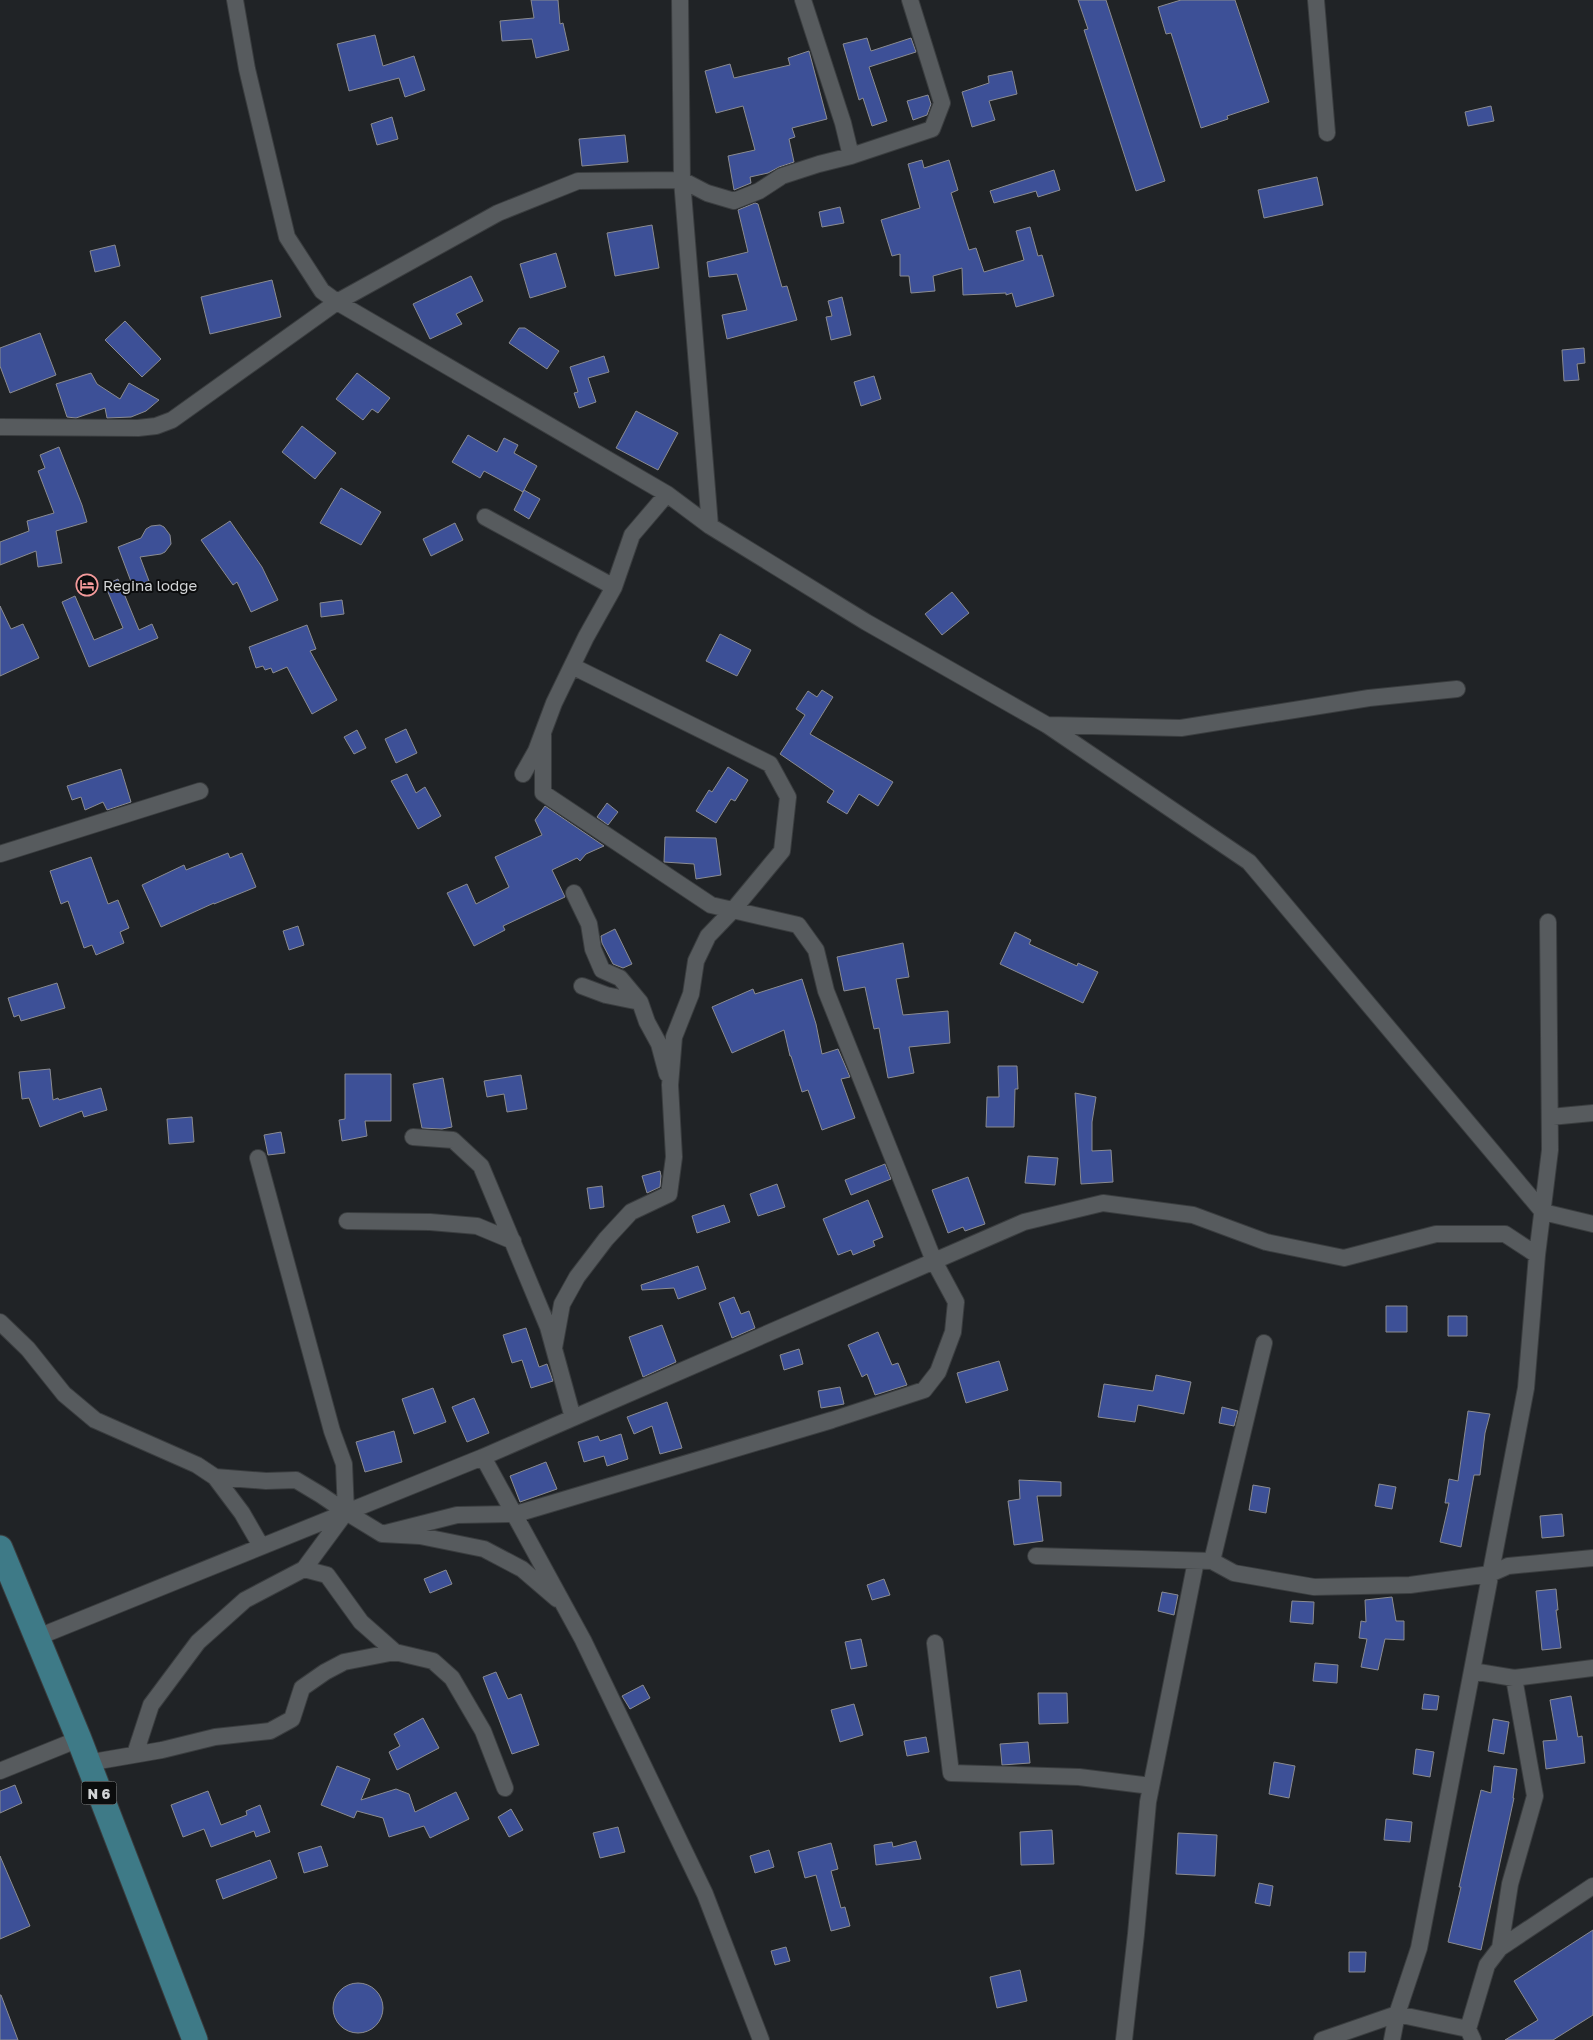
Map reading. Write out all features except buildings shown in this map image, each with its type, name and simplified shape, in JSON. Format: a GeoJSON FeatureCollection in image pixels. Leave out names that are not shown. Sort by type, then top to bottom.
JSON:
{"type":"FeatureCollection","features":[{"type":"Feature","properties":{"kind":"main road","name":"N 6"},"geometry":{"type":"LineString","coordinates":[[0,1549],[79,1739],[195,2040]]}},
{"type":"Feature","properties":{"kind":"street"},"geometry":{"type":"LineString","coordinates":[[235,0],[247,68],[287,237],[322,291],[337,302],[667,494],[710,526],[866,622],[1047,725],[1249,862],[1543,1212],[1593,1224]]}},
{"type":"Feature","properties":{"kind":"street"},"geometry":{"type":"LineString","coordinates":[[680,0],[682,180],[710,526]]}},
{"type":"Feature","properties":{"kind":"street"},"geometry":{"type":"LineString","coordinates":[[803,0],[843,123],[851,156]]}},
{"type":"Feature","properties":{"kind":"street"},"geometry":{"type":"LineString","coordinates":[[0,427],[138,428],[156,426],[172,420],[337,302],[498,213],[578,182],[682,180],[706,193],[734,201],[759,191],[782,176],[851,156],[932,129],[942,103],[910,0]]}},
{"type":"Feature","properties":{"kind":"street"},"geometry":{"type":"LineString","coordinates":[[1316,0],[1327,133]]}},
{"type":"Feature","properties":{"kind":"street"},"geometry":{"type":"LineString","coordinates":[[523,774],[536,751],[554,703],[586,636],[614,587],[632,535],[667,494]]}},
{"type":"Feature","properties":{"kind":"street"},"geometry":{"type":"LineString","coordinates":[[485,518],[614,587]]}},
{"type":"Feature","properties":{"kind":"street"},"geometry":{"type":"LineString","coordinates":[[554,1348],[562,1304],[577,1277],[606,1239],[631,1212],[670,1194],[674,1158],[670,1086],[674,1037],[691,994],[696,961],[708,936],[733,910],[782,851],[788,797],[770,764],[572,666]]}},
{"type":"Feature","properties":{"kind":"street"},"geometry":{"type":"LineString","coordinates":[[1047,725],[1181,728],[1369,698],[1457,689]]}},
{"type":"Feature","properties":{"kind":"street"},"geometry":{"type":"LineString","coordinates":[[382,1534],[457,1515],[516,1514],[832,1420],[924,1390],[938,1372],[953,1332],[956,1302],[934,1262],[826,991],[816,950],[798,925],[711,904],[543,793],[543,733]]}},
{"type":"Feature","properties":{"kind":"street"},"geometry":{"type":"LineString","coordinates":[[0,854],[200,791]]}},
{"type":"Feature","properties":{"kind":"street"},"geometry":{"type":"LineString","coordinates":[[574,893],[589,924],[593,949],[602,970],[620,978],[640,1002],[647,1022],[659,1044],[670,1086]]}},
{"type":"Feature","properties":{"kind":"street"},"geometry":{"type":"LineString","coordinates":[[1392,2040],[1397,2014],[1418,1948],[1526,1388],[1537,1255],[1550,1150],[1548,922]]}},
{"type":"Feature","properties":{"kind":"street"},"geometry":{"type":"LineString","coordinates":[[582,986],[606,995],[640,1002]]}},
{"type":"Feature","properties":{"kind":"street"},"geometry":{"type":"LineString","coordinates":[[1550,1116],[1593,1112]]}},
{"type":"Feature","properties":{"kind":"street"},"geometry":{"type":"LineString","coordinates":[[413,1137],[453,1140],[481,1166],[548,1327],[573,1418]]}},
{"type":"Feature","properties":{"kind":"street"},"geometry":{"type":"LineString","coordinates":[[135,1754],[151,1705],[198,1642],[245,1600],[304,1569],[346,1512],[344,1464],[332,1431],[258,1158]]}},
{"type":"Feature","properties":{"kind":"street"},"geometry":{"type":"LineString","coordinates":[[38,1637],[483,1457],[1024,1222],[1103,1203],[1193,1215],[1266,1242],[1344,1258],[1436,1234],[1505,1234],[1537,1255]]}},
{"type":"Feature","properties":{"kind":"street"},"geometry":{"type":"LineString","coordinates":[[347,1221],[388,1223],[430,1222],[477,1226],[513,1241]]}},
{"type":"Feature","properties":{"kind":"street"},"geometry":{"type":"LineString","coordinates":[[0,1322],[28,1349],[64,1394],[95,1420],[196,1465],[215,1477],[242,1513],[261,1546]]}},
{"type":"Feature","properties":{"kind":"street"},"geometry":{"type":"LineString","coordinates":[[1124,2040],[1151,1786],[1204,1561],[1264,1342]]}},
{"type":"Feature","properties":{"kind":"street"},"geometry":{"type":"LineString","coordinates":[[483,1457],[516,1514],[564,1605],[705,1894],[761,2040]]}},
{"type":"Feature","properties":{"kind":"street"},"geometry":{"type":"LineString","coordinates":[[215,1477],[266,1481],[296,1480],[382,1534],[420,1536],[484,1549],[522,1569],[564,1605]]}},
{"type":"Feature","properties":{"kind":"street"},"geometry":{"type":"LineString","coordinates":[[1036,1556],[1204,1561],[1234,1573],[1314,1587],[1410,1585],[1490,1574],[1508,1566],[1593,1558]]}},
{"type":"Feature","properties":{"kind":"street"},"geometry":{"type":"LineString","coordinates":[[304,1569],[327,1575],[361,1622],[395,1652]]}},
{"type":"Feature","properties":{"kind":"street"},"geometry":{"type":"LineString","coordinates":[[935,1643],[951,1773],[1079,1777],[1151,1786]]}},
{"type":"Feature","properties":{"kind":"street"},"geometry":{"type":"LineString","coordinates":[[87,1763],[216,1737],[270,1731],[292,1719],[302,1688],[325,1672],[344,1662],[395,1652],[433,1661],[452,1678],[483,1731],[505,1788]]}},
{"type":"Feature","properties":{"kind":"street"},"geometry":{"type":"LineString","coordinates":[[1472,1671],[1514,1678],[1593,1668]]}},
{"type":"Feature","properties":{"kind":"street"},"geometry":{"type":"LineString","coordinates":[[1500,1948],[1510,1884],[1535,1796],[1514,1678]]}},
{"type":"Feature","properties":{"kind":"street"},"geometry":{"type":"LineString","coordinates":[[0,1771],[79,1739]]}},
{"type":"Feature","properties":{"kind":"street"},"geometry":{"type":"LineString","coordinates":[[1322,2040],[1397,2014],[1471,2034],[1487,1965],[1500,1948],[1593,1886]]}},
{"type":"Feature","properties":{"kind":"street"},"geometry":{"type":"LineString","coordinates":[[1358,2040],[1397,2014]]}},
{"type":"Feature","properties":{"kind":"place","name":"Regina lodge"},"geometry":{"type":"Point","coordinates":[87,585]}}]}
